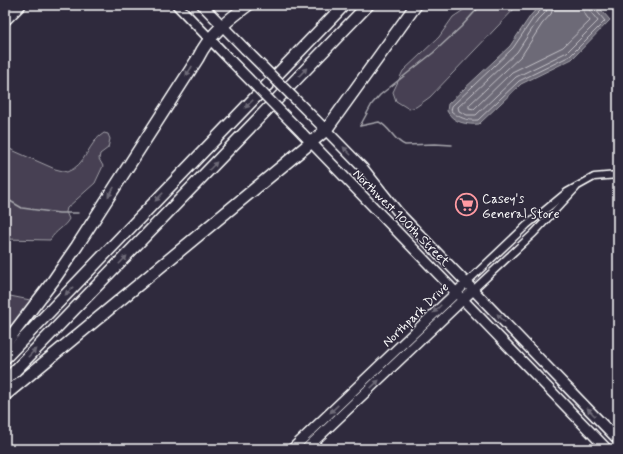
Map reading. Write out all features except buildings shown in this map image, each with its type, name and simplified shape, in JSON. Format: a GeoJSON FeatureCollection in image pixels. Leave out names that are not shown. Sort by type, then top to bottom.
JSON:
{"type":"FeatureCollection","features":[{"type":"Feature","properties":{"kind":"highway"},"geometry":{"type":"LineString","coordinates":[[5,344],[49,287],[77,246],[198,58],[204,45],[222,25],[248,5]]}},
{"type":"Feature","properties":{"kind":"highway"},"geometry":{"type":"LineString","coordinates":[[5,358],[344,5]]}},
{"type":"Feature","properties":{"kind":"highway"},"geometry":{"type":"LineString","coordinates":[[5,381],[368,5]]}},
{"type":"Feature","properties":{"kind":"highway"},"geometry":{"type":"LineString","coordinates":[[5,395],[312,144],[326,130],[416,5]]}},
{"type":"Feature","properties":{"kind":"street"},"geometry":{"type":"LineString","coordinates":[[5,8],[8,5]]}},
{"type":"Feature","properties":{"kind":"street"},"geometry":{"type":"LineString","coordinates":[[5,21],[21,5]]}},
{"type":"Feature","properties":{"kind":"street","name":"Northwest 100th Street"},"geometry":{"type":"LineString","coordinates":[[177,5],[607,449]]}},
{"type":"Feature","properties":{"kind":"street","name":"Northwest 100th Street"},"geometry":{"type":"LineString","coordinates":[[202,5],[363,168],[393,206],[618,440]]}},
{"type":"Feature","properties":{"kind":"street","name":"Northpark Drive"},"geometry":{"type":"LineString","coordinates":[[292,449],[527,225],[567,192],[594,177],[618,175]]}},
{"type":"Feature","properties":{"kind":"street","name":"Northpark Drive"},"geometry":{"type":"LineString","coordinates":[[306,449],[534,232],[578,186]]}},
{"type":"Feature","properties":{"kind":"street"},"geometry":{"type":"LineString","coordinates":[[354,390],[361,397]]}},
{"type":"Feature","properties":{"kind":"shaded area"},"geometry":{"type":"Polygon","coordinates":[[[471,5],[518,5],[430,97],[416,107],[409,109],[396,101],[393,92],[403,71],[439,37],[453,17],[471,5]]]}},
{"type":"Feature","properties":{"kind":"shaded area"},"geometry":{"type":"Polygon","coordinates":[[[104,133],[108,134],[110,139],[108,148],[100,154],[99,159],[103,166],[95,183],[67,208],[66,212],[69,219],[65,225],[50,240],[5,239],[5,147],[55,169],[67,172],[74,169],[79,164],[98,137],[104,133]]]}},
{"type":"Feature","properties":{"kind":"shaded area"},"geometry":{"type":"Polygon","coordinates":[[[5,295],[35,301],[5,332],[5,295]]]}},
{"type":"Feature","properties":{"kind":"water"},"geometry":{"type":"Polygon","coordinates":[[[540,5],[597,5],[610,20],[572,59],[521,84],[479,124],[470,124],[457,121],[447,111],[448,104],[510,46],[531,15],[540,5]]]}},
{"type":"Feature","properties":{"kind":"waterway"},"geometry":{"type":"LineString","coordinates":[[360,126],[372,104],[380,95],[433,53],[461,27],[481,5]]}},
{"type":"Feature","properties":{"kind":"waterway"},"geometry":{"type":"LineString","coordinates":[[360,126],[379,122],[405,145],[452,145]]}},
{"type":"Feature","properties":{"kind":"waterway"},"geometry":{"type":"LineString","coordinates":[[5,198],[22,208],[59,213],[78,213]]}},
{"type":"Feature","properties":{"kind":"place","name":"Casey's General Store"},"geometry":{"type":"Point","coordinates":[466,205]}}]}
